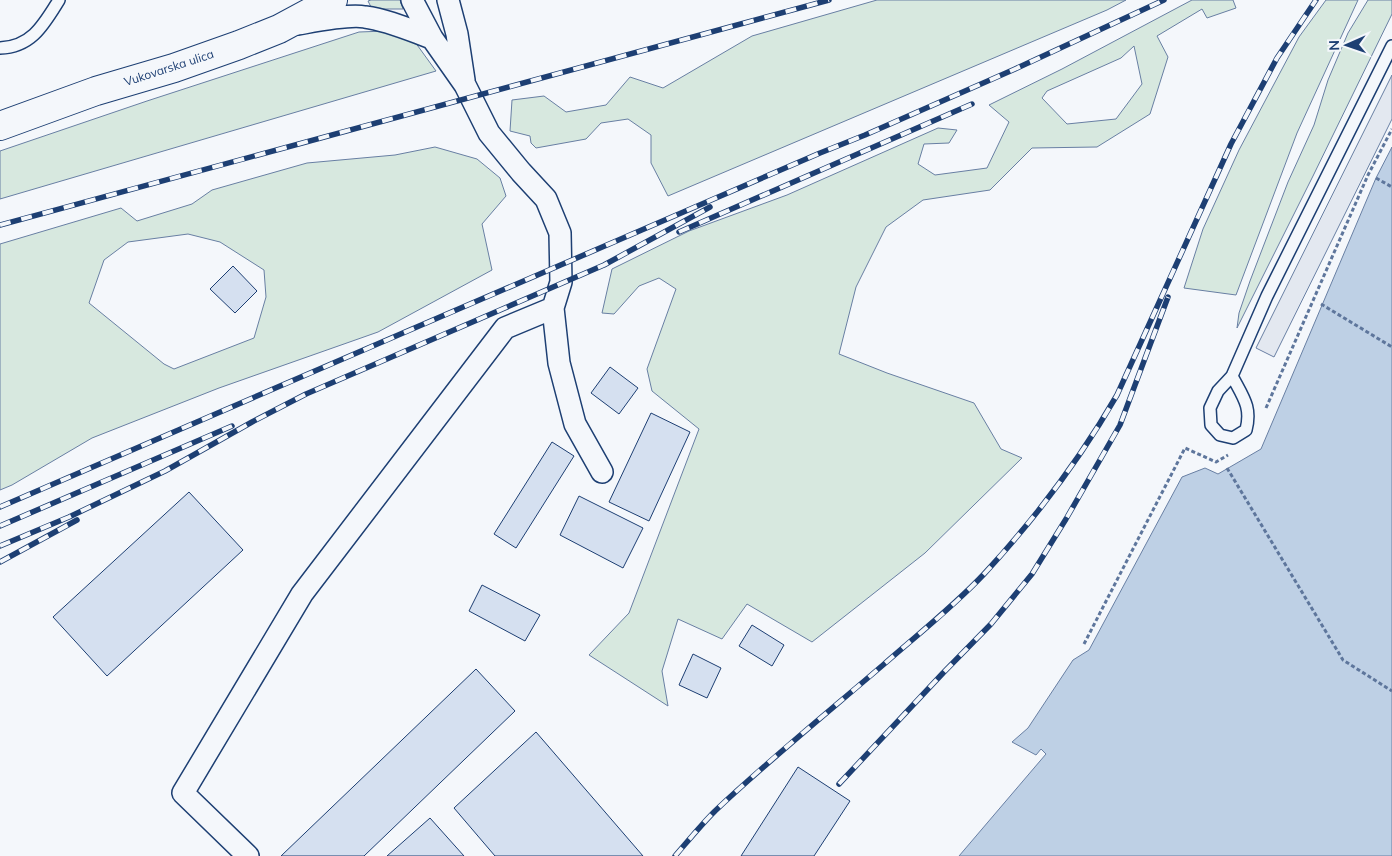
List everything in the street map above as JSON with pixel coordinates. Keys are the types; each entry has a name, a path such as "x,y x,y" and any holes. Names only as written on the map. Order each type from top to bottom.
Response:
{"main road":[{"name":"Vukovarska ulica","path":"0,126 96,91 174,68 279,29 333,0"}],"street":[{"path":"412,0 432,38 465,86 489,133 546,199 560,233 561,282 553,308 559,363 575,424 602,472"},
{"path":"448,0 457,34 465,86"},
{"path":"279,29 315,20 363,16 390,22 432,38"},
{"path":"248,856 183,793 302,594 505,328 553,308"}],"lane":[{"path":"0,48 11,48 31,39 59,0"},
{"path":"1232,376 1245,400 1249,417 1246,430 1233,438 1220,435 1211,425 1210,408 1218,391 1232,376 1268,296 1392,46"}],"path":[{"path":"1376,178 1392,187"},
{"path":"1321,304 1392,347"},
{"path":"1227,468 1343,660 1392,691"}],"shaded area":[{"path":"400,0 403,9 372,9 368,1"},
{"path":"877,0 1126,0 1107,10 668,196 651,163 651,135 628,119 601,123 586,139 536,148 531,143 530,136 510,131 512,100 544,96 566,112 606,105 630,77 663,88 752,36"},
{"path":"1192,0 1233,0 1236,8 1207,18 1202,9 1157,36 1168,57 1150,114 1097,147 1032,148 990,190 923,200 886,227 856,287 839,354 974,403 1001,449 1022,458 925,553 812,642 747,604 722,639 678,619 662,671 668,706 589,655 629,613 699,429 652,391 647,369 676,289 659,278 639,286 614,314 602,313 612,269 689,231 787,195 938,128 957,130 949,143 924,144 918,164 935,175 987,168 1009,122 989,105 1062,69","holes":["1134,46 1142,84 1116,119 1067,124 1042,98 1047,91 1121,58"]},
{"path":"1326,0 1358,0 1297,133 1236,295 1184,288 1203,229 1239,150 1299,37"},
{"path":"1368,0 1392,0 1392,14 1237,328 1239,313 1250,281 1288,182 1314,125 1328,80 1348,33"},
{"path":"386,31 415,42 436,71 0,199 0,151 359,32"},
{"path":"1392,75 1392,119 1274,357 1256,348"},
{"path":"435,147 477,159 500,178 506,196 482,224 492,270 378,332 219,388 92,438 12,485 0,490 0,244 121,208 137,221 192,204 212,190 307,163 395,155","holes":["188,234 220,242 264,270 266,297 254,338 174,369 164,364 89,303 104,260 128,242"]}],"water":[{"path":"1392,147 1392,856 959,856 1046,754 1041,749 1036,755 1012,742 1028,728 1073,660 1089,650 1182,477 1205,468 1218,474 1261,449 1376,178"}],"building":[{"path":"233,266 257,291 235,313 210,289"},
{"path":"610,367 638,388 619,414 591,393"},
{"path":"651,413 690,432 649,521 609,502"},
{"path":"552,442 574,456 516,548 494,534"},
{"path":"189,492 243,550 107,676 53,617"},
{"path":"579,496 643,528 623,568 560,535"},
{"path":"482,585 540,615 525,641 469,611"},
{"path":"752,625 784,645 772,666 739,646"},
{"path":"693,654 721,668 707,698 679,685"},
{"path":"476,669 515,711 364,856 281,856"},
{"path":"536,732 643,856 495,856 454,808"},
{"path":"798,767 850,801 814,856 741,856"},
{"path":"430,818 464,856 387,856"}],"railway":[{"path":"0,225 829,0"},
{"path":"0,507 865,135 1015,69 1164,0"},
{"path":"675,856 710,816 735,792 960,598 1021,532 1072,466 1117,395 1231,144 1277,58 1316,0"},
{"path":"679,232 972,104"},
{"path":"0,546 69,517 165,471 306,394 604,265 710,207"},
{"path":"839,784 991,624 1032,574 1120,425 1168,297"},
{"path":"0,526 232,426"},
{"path":"0,562 77,520"}]}
